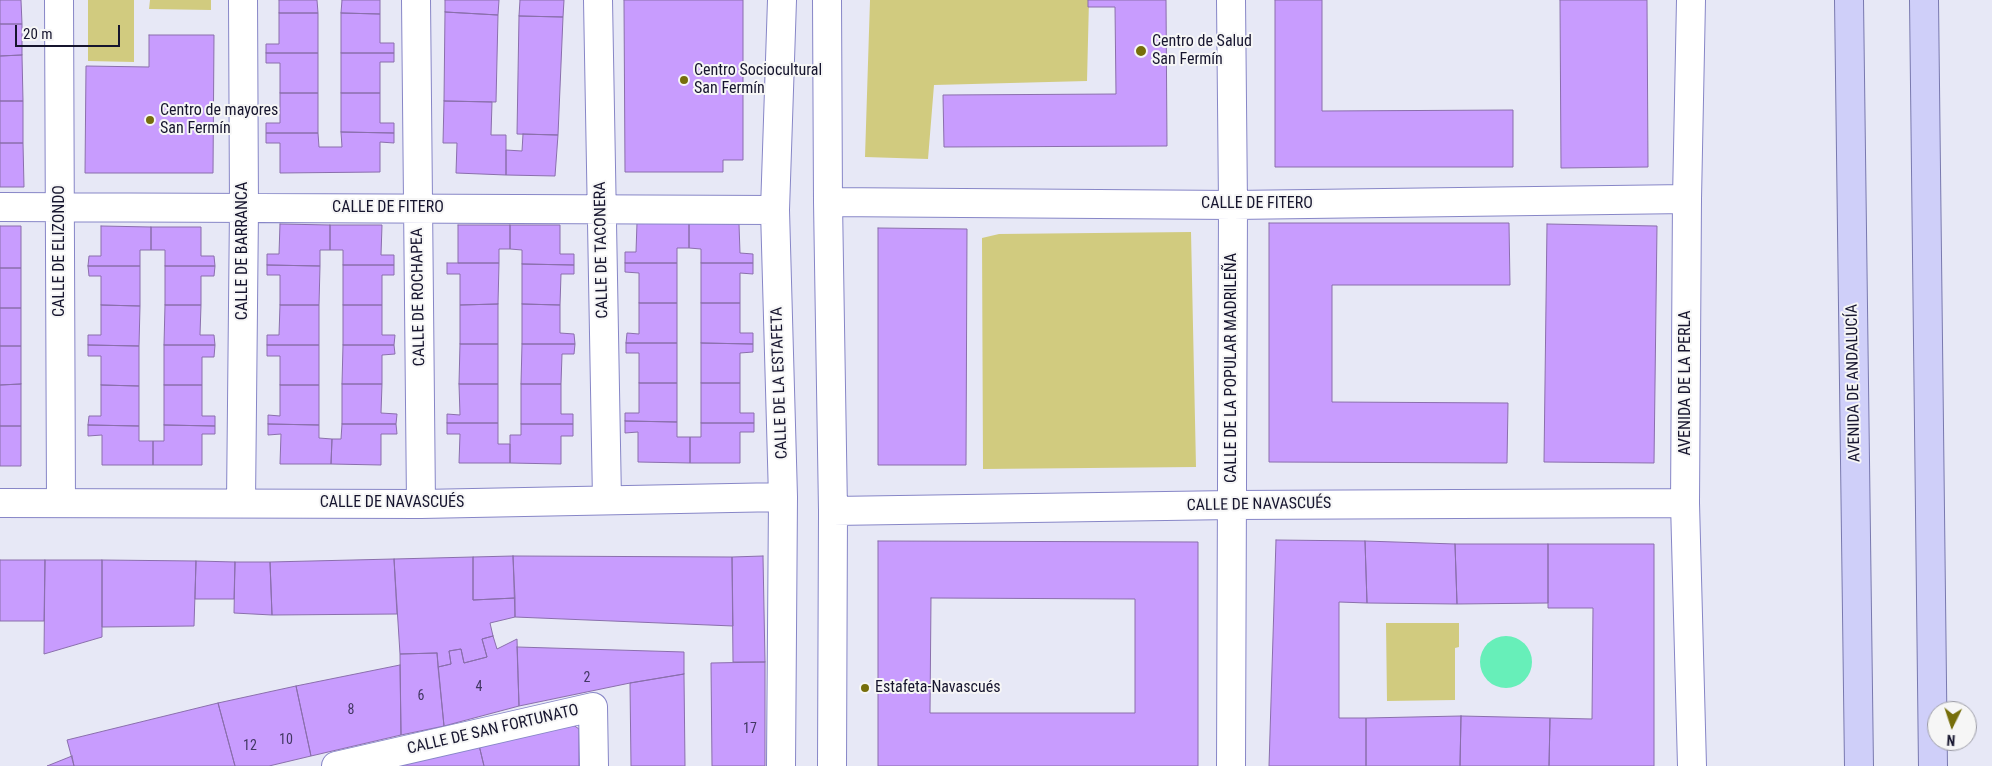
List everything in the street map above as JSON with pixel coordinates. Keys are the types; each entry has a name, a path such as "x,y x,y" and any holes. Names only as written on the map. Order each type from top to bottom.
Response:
{"main road":[{"name":"AVENIDA DE ANDALUCÍA","path":"1849,0 1860,766"},
{"path":"1924,0 1934,766"}],"street":[{"name":"CALLE DE ELIZONDO","path":"59,0 61,502"},
{"name":"CALLE DE BARRANCA","path":"241,502 244,208 243,0"},
{"name":"CALLE DE ROCHAPEA","path":"416,0 420,504"},
{"name":"CALLE DE TACONERA","path":"598,0 607,500"},
{"name":"CALLE DE LA ESTAFETA","path":"781,766 783,497 776,210 782,0"},
{"path":"828,0 828,202 833,511 832,766"},
{"name":"CALLE DE LA POPULAR MADRILEÑA","path":"1231,0 1233,205 1231,766"},
{"name":"AVENIDA DE LA PERLA","path":"1691,0 1687,199 1685,503 1692,766"},
{"name":"CALLE DE FITERO","path":"828,202 1233,205 1687,199"},
{"name":"CALLE DE FITERO","path":"0,207 776,210"},
{"name":"CALLE DE NAVASCUÉS","path":"0,503 241,502 420,504 783,497"},
{"name":"CALLE DE NAVASCUÉS","path":"833,511 1232,505 1685,503"},
{"name":"CALLE DE SAN FORTUNATO","path":"336,766 593,707 594,766"}],"shaded area":[{"path":"88,0 134,0 134,62 88,61"},
{"path":"150,0 211,0 211,10 149,9"},
{"path":"870,0 1089,0 1087,81 934,85 928,159 865,157"},
{"path":"1191,232 1196,467 983,469 982,238 999,234"},
{"path":"1386,623 1459,623 1459,647 1455,648 1455,700 1387,701"},
{"path":"1501,636 1511,636 1525,643 1532,657 1532,667 1525,681 1511,688 1501,688 1491,684 1484,677 1480,667 1480,657 1484,647 1491,640"}],"building":[{"path":"0,0 21,0 22,24 0,24"},
{"path":"279,0 317,0 318,13 279,13"},
{"path":"342,0 380,0 380,14 341,13"},
{"path":"445,0 499,0 498,15 445,12"},
{"path":"520,0 564,0 563,17 519,16"},
{"name":"Centro Sociocultural San Fermín","path":"624,0 743,0 743,160 723,160 723,172 625,172"},
{"name":"Centro de Salud San Fermín","path":"1088,0 1166,0 1167,146 944,147 943,95 1116,94 1115,7 1088,7"},
{"path":"1275,0 1322,0 1322,111 1513,110 1513,167 1275,167"},
{"path":"1560,0 1647,0 1648,167 1561,168"},
{"path":"445,12 498,15 496,102 444,101"},
{"path":"279,13 318,13 318,53 266,53 266,44 279,44"},
{"path":"341,13 380,14 380,43 394,43 394,53 341,53"},
{"path":"519,16 563,17 558,135 517,134"},
{"path":"0,24 22,24 22,55 0,56"},
{"name":"Centro de mayores San Fermín","path":"149,35 214,35 213,173 85,173 86,66 149,67"},
{"path":"266,53 318,53 318,93 280,93 280,63 266,63"},
{"path":"341,53 394,53 394,62 380,62 380,93 341,93"},
{"path":"22,55 23,101 0,101 0,56"},
{"path":"280,93 318,93 318,133 266,133 266,123 280,123"},
{"path":"341,93 380,93 380,123 394,123 394,133 341,132"},
{"path":"0,101 23,101 23,143 0,143"},
{"path":"444,101 492,102 491,135 506,135 506,175 456,173 457,143 443,143"},
{"path":"341,132 394,133 394,143 380,142 380,172 280,173 280,143 266,143 266,133 318,133 319,147 342,147"},
{"path":"523,134 558,135 555,176 506,175 506,150 522,151"},
{"path":"0,143 23,143 24,187 0,187"},
{"path":"637,223 689,223 689,248 677,248 677,263 625,263 625,252 636,252"},
{"path":"689,223 739,224 740,253 753,254 753,263 701,263 701,249 689,248"},
{"path":"1269,223 1509,223 1510,285 1332,285 1332,402 1508,403 1507,463 1269,462"},
{"path":"280,224 330,225 330,250 320,250 320,266 267,265 267,254 279,254"},
{"path":"1547,224 1657,226 1654,463 1544,462"},
{"path":"330,225 382,225 381,255 394,255 394,265 343,265 343,250 330,250"},
{"path":"458,225 510,225 510,249 499,249 499,263 458,263"},
{"path":"510,225 560,225 560,254 574,254 574,265 522,264 522,250 510,249"},
{"path":"0,226 21,226 21,268 0,268"},
{"path":"101,226 151,227 151,250 140,250 140,266 88,266 89,256 101,256"},
{"path":"151,227 201,227 201,256 214,256 215,266 165,266 165,250 151,250"},
{"path":"878,228 967,229 966,465 878,465"},
{"path":"447,263 499,263 498,304 460,305 460,274 447,274"},
{"path":"625,263 677,263 677,303 639,303 639,273 625,272"},
{"path":"701,263 753,263 753,274 740,273 740,303 701,303"},
{"path":"522,264 574,265 574,274 561,274 560,305 522,304"},
{"path":"267,265 320,266 319,305 280,305 280,275 267,275"},
{"path":"343,265 394,265 394,275 382,275 382,305 343,305"},
{"path":"88,266 140,266 140,306 101,305 101,276 89,276"},
{"path":"165,266 215,266 214,276 201,276 201,305 165,305"},
{"path":"0,268 21,268 21,308 0,308"},
{"path":"639,303 677,303 677,343 626,343 627,333 639,334"},
{"path":"701,303 740,303 740,333 753,333 753,344 701,343"},
{"path":"498,304 498,344 460,344 460,305"},
{"path":"522,304 560,305 560,333 574,334 575,344 522,344"},
{"path":"101,305 140,306 139,346 88,345 88,335 101,335"},
{"path":"165,305 201,305 200,335 214,335 215,345 164,345"},
{"path":"280,305 319,305 319,345 267,345 267,335 279,335"},
{"path":"343,305 382,305 382,335 395,335 394,345 343,345"},
{"path":"0,308 21,308 21,346 0,346"},
{"path":"626,343 677,343 677,383 639,383 639,353 626,353"},
{"path":"701,343 753,344 753,352 740,353 740,383 701,383"},
{"path":"460,344 498,344 498,384 459,384"},
{"path":"522,344 575,344 574,354 562,354 561,384 521,384"},
{"path":"88,345 139,346 139,386 101,385 101,356 88,356"},
{"path":"164,345 215,345 214,357 202,357 202,385 164,385"},
{"path":"267,345 319,345 319,385 280,385 280,356 267,356"},
{"path":"343,345 394,345 395,354 382,355 382,384 342,384"},
{"path":"0,346 21,346 21,384 0,385"},
{"path":"639,383 677,383 677,422 625,421 625,413 639,413"},
{"path":"701,383 740,383 740,413 754,413 754,423 701,423"},
{"path":"21,384 21,426 0,426 0,385"},
{"path":"342,384 382,384 381,413 397,414 396,424 342,424"},
{"path":"459,384 498,384 498,423 447,423 447,414 460,415"},
{"path":"521,384 561,384 561,414 573,414 573,424 521,424"},
{"path":"101,385 139,386 139,426 88,425 89,416 101,416"},
{"path":"164,385 202,385 202,416 215,416 215,426 164,425"},
{"path":"280,385 319,385 319,425 268,424 268,415 280,416"},
{"path":"625,421 677,422 677,437 690,437 690,463 638,462 638,432 625,433"},
{"path":"447,423 498,423 498,444 510,444 510,463 459,463 460,434 447,434"},
{"path":"701,423 754,423 754,432 740,432 740,463 690,463 690,437 701,437"},
{"path":"268,424 319,425 319,438 332,439 331,464 280,464 281,434 268,435"},
{"path":"342,424 396,424 397,434 381,434 381,465 331,464 332,439 341,439"},
{"path":"521,424 573,424 573,436 561,436 561,464 510,463 510,435 521,435"},
{"path":"88,425 139,426 139,441 153,441 153,465 102,465 102,435 88,436"},
{"path":"164,425 215,426 215,434 202,434 202,465 153,465 153,441 164,441"},
{"path":"0,426 21,426 21,466 0,466"},
{"path":"1276,540 1365,541 1367,603 1339,602 1339,718 1366,718 1366,766 1269,766"},
{"path":"878,541 1198,542 1198,766 878,766","holes":["931,598 1135,599 1135,713 930,713"]},
{"path":"1365,541 1455,544 1457,604 1367,603"},
{"path":"1455,544 1548,544 1548,603 1457,604"},
{"path":"1548,544 1654,544 1654,766 1549,766 1550,718 1592,719 1593,608 1548,608"},
{"path":"513,556 732,557 733,626 515,617"},
{"path":"513,556 515,598 473,600 473,557"},
{"path":"763,556 765,662 733,662 732,557"},
{"path":"473,557 473,600 515,598 515,617 490,623 493,636 482,639 487,657 464,663 461,649 449,651 451,664 438,667 437,653 400,654 394,559"},
{"path":"394,559 397,614 272,615 270,562"},
{"path":"0,560 45,560 44,621 0,621"},
{"path":"45,560 102,560 102,637 44,654"},
{"path":"102,560 196,561 194,626 102,627"},
{"path":"196,561 235,562 234,599 195,599"},
{"path":"235,562 270,562 272,615 234,613"},
{"path":"493,636 497,649 517,639 519,706 444,726 438,667 451,664 449,651 461,649 464,663 487,657 482,639"},
{"path":"517,647 684,652 684,674 519,706"},
{"path":"437,653 444,726 401,735 400,654"},
{"path":"765,662 765,766 712,766 711,663"},
{"path":"400,665 401,735 311,756 296,686"},
{"path":"684,674 685,766 631,766 630,683"},
{"path":"296,686 311,756 269,766 235,766 218,703"},
{"path":"218,703 235,766 74,766 67,740"},
{"path":"1461,716 1550,718 1549,766 1460,766"},
{"path":"1461,716 1460,766 1366,766 1366,718"},
{"path":"566,720 579,729 579,766 484,766 478,741"},
{"path":"478,741 484,766 365,766"},
{"path":"72,756 74,766 47,766"}],"place":[{"name":"Centro de Salud San Fermín","path":"1141,51"},
{"name":"Centro Sociocultural San Fermín","path":"684,80"},
{"name":"Centro de mayores San Fermín","path":"150,120"},
{"name":"Estafeta-Navascués","path":"865,688"}]}
